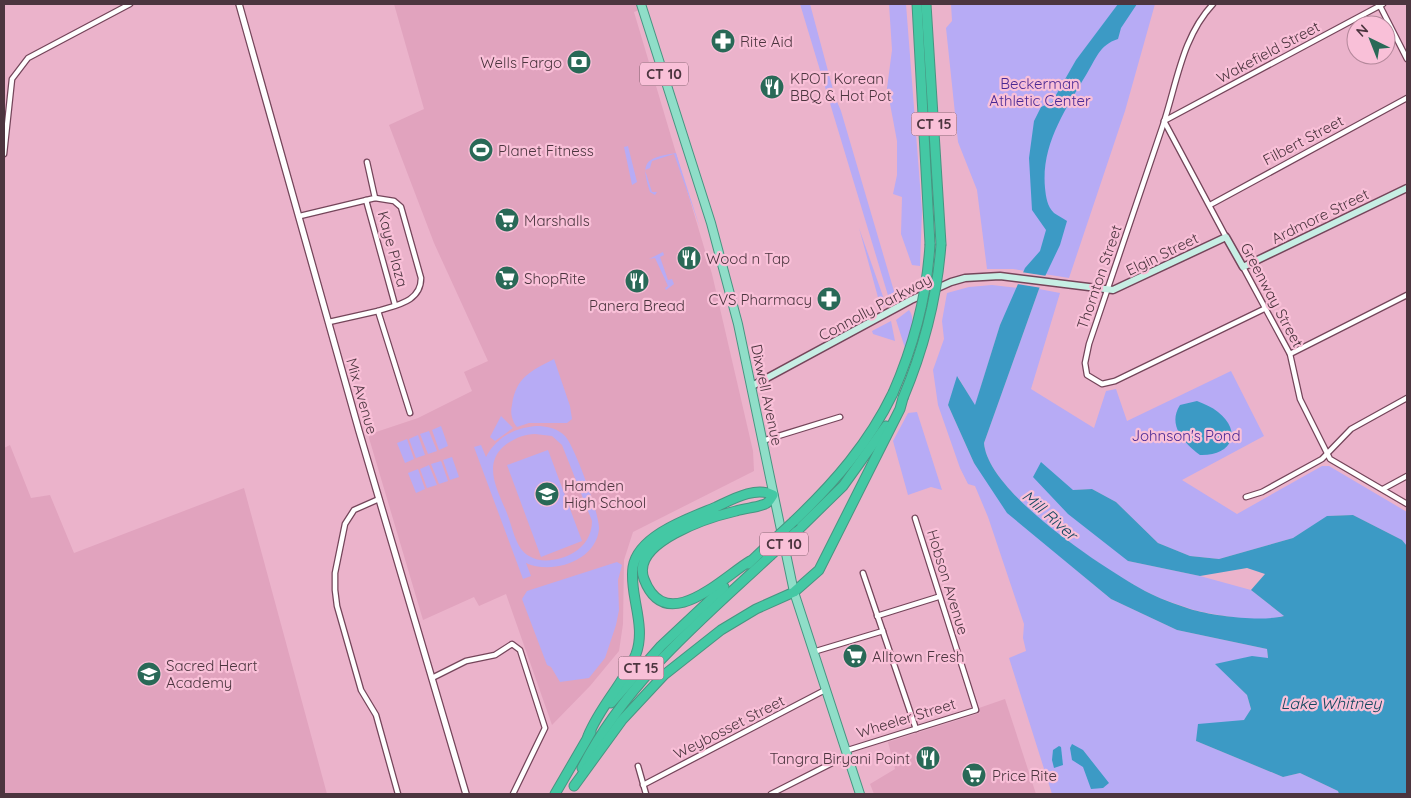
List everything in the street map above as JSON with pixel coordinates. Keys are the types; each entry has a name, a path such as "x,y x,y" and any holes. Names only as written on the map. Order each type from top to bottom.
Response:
{"highway":[{"name":"CT 15","path":"555,794 588,736 630,680 661,646 794,521 848,466 884,413 893,394 919,324 928,278 930,244 917,4"},
{"name":"CT 15","path":"572,790 596,742 635,688 690,630 843,486 864,460 903,398 917,364 929,326 936,296 941,244 926,4"},
{"path":"572,790 622,720 664,675 721,630 756,609 794,592 819,570 826,560 900,409 903,398"},
{"path":"588,736 594,720 630,667 637,652 640,625 632,581 633,566 638,552 648,542 663,532 722,504 760,491 773,495 764,505 711,518 663,540 650,551 643,563 643,577 649,591 661,601 675,604 692,601 708,592 738,568 750,562"}],"main road":[{"name":"Dixwell Avenue","path":"641,4 711,223 752,386 794,592 845,753 860,794"},
{"name":"Ardmore Street","path":"1243,267 1407,188"},
{"name":"Elgin Street","path":"1107,290 1122,288 1226,237"},
{"name":"Greenway Street","path":"1226,237 1243,267"},
{"name":"Connolly Parkway","path":"752,386 941,286 965,278 992,276 1017,278 1107,290"}],"street":[{"path":"4,154 12,79 28,58 130,4"},
{"name":"Mix Avenue","path":"239,4 379,499 466,794"},
{"name":"Thornton Street","path":"1213,4 1194,30 1186,48 1164,121 1107,290 1085,363 1087,375 1102,384 1115,381 1266,308"},
{"path":"1380,4 1407,59"},
{"name":"Wakefield Street","path":"1164,121 1380,4"},
{"name":"Filbert Street","path":"1210,205 1407,98"},
{"name":"Greenway Street","path":"1164,121 1226,237"},
{"path":"300,216 375,198 367,162"},
{"name":"Kaye Plaza","path":"329,322 378,311 395,305 415,296 421,286 421,278 401,207 394,201 375,198"},
{"name":"Kaye Plaza","path":"366,200 395,305"},
{"name":"Greenway Street","path":"1243,267 1290,354 1300,399 1330,459 1407,504"},
{"path":"1290,354 1407,295"},
{"path":"378,311 410,413"},
{"path":"1246,496 1262,492 1322,459 1350,429 1407,398"},
{"path":"762,441 840,418"},
{"path":"1383,489 1407,476"},
{"path":"379,499 354,510 345,524 335,573 335,590 337,606 361,690 376,715 398,794"},
{"name":"Hobson Avenue","path":"915,518 938,597 976,710"},
{"path":"863,573 916,728"},
{"path":"877,616 938,597"},
{"path":"813,652 883,631"},
{"path":"432,678 456,665 495,655 512,644 520,650 545,728 514,792"},
{"name":"Weybosset Street","path":"643,785 826,690"},
{"name":"Wheeler Street","path":"771,794 845,753 916,728 976,710"},
{"path":"638,766 646,794"}],"shaded area":[{"path":"394,4 640,4 642,9 634,12 712,274 753,451 754,471 633,532 624,560 623,624 619,651 590,686 552,725 506,594 479,606 474,597 423,620 369,438 370,434 418,418 472,391 464,372 488,361 434,243 389,125 424,109"},
{"name":"Sacred Heart Academy","path":"10,445 31,498 50,495 74,553 244,488 327,794 4,794 4,448"},
{"path":"1005,699 1036,794 874,794 870,784 895,769 888,742 980,713 979,708"}],"green space":[{"path":"800,4 810,4 835,97 841,111 896,298 890,302"},
{"path":"889,4 906,4 922,211 920,266 912,265 901,234 902,197 893,194 897,175 897,141 887,88 892,50"},
{"name":"Beckerman Athletic Center","path":"951,4 1155,4 1125,111 1069,278 1013,269 987,269 977,190 958,142 946,28 952,21"},
{"path":"628,146 637,182 632,185 624,147"},
{"path":"676,153 700,228 674,154 652,161 650,168 646,170 647,164 651,160"},
{"path":"646,172 652,192 657,192 655,195 650,192"},
{"path":"859,228 886,305 880,308 878,307 879,301"},
{"path":"663,252 664,255 660,257 668,280 672,279 674,284 666,290 665,288 668,286 655,258 649,259"},
{"path":"992,285 1018,288 1000,325 975,406 958,377 948,405 974,463 1062,558 1111,599 1177,630 1267,649 1268,659 1216,664 1247,695 1251,709 1245,720 1230,723 1196,741 1283,777 1300,773 1338,791 1339,794 1052,794 1009,658 1026,651 1023,638 1024,624 988,517 975,486 968,484 960,468 938,405 933,370 944,339 942,321 947,293 969,287"},
{"path":"1039,289 1060,293 1031,389 1094,428 1106,391 1116,389 1127,421 1231,371 1264,436 1182,480 1237,514 1322,466 1329,466 1407,512 1407,546 1402,540 1353,515 1328,516 1293,538 1219,559 1190,556 1158,543 1116,502 1092,489 1074,490 1128,561 1200,576 1251,590 1284,616 1267,620 1206,613 1161,598 1126,580 1076,547 1025,506 1005,484 990,463 984,443"},
{"path":"909,310 912,324 905,348 896,320"},
{"path":"891,321 895,341 873,334 872,331"},
{"path":"554,359 570,406 572,419 567,423 529,423 517,427 511,411 517,388 521,381 532,371"},
{"path":"917,412 942,490 931,487 908,495 893,441 908,413"},
{"path":"501,416 513,428 495,441 490,437"},
{"path":"441,426 448,446 439,450 432,430"},
{"path":"532,426 554,429 565,436 569,442 591,496 599,529 596,540 590,550 581,557 571,563 560,566 536,566 526,563 531,576 523,579 474,447 481,445 486,457 502,438 516,430","holes":["531,434 552,436 562,445 592,521 592,526 587,540 573,553 563,558 540,560 529,556 518,544 497,489 493,471 497,454 511,441"]},
{"path":"429,431 437,451 428,454 420,434"},
{"path":"418,435 425,455 416,458 409,439"},
{"path":"407,439 414,459 405,463 397,443"},
{"path":"548,450 582,541 541,557 507,465"},
{"path":"452,457 459,477 450,480 443,460"},
{"path":"441,461 448,481 439,484 431,464"},
{"path":"429,465 437,485 427,488 420,469"},
{"path":"418,469 425,489 416,493 408,473"},
{"path":"617,562 622,565 618,580 619,610 605,658 589,678 560,682 551,667 547,665 522,599 527,591"}],"water":[{"name":"Lake Whitney","path":"1118,4 1137,4 1121,28 1118,39 1106,45 1096,58 1056,128 1047,157 1045,172 1046,198 1054,213 1067,221 1060,245 1039,289 984,443 990,463 1005,484 1025,505 1050,527 1102,565 1155,596 1190,609 1211,614 1250,618 1284,616 1251,590 1265,574 1247,568 1200,576 1128,561 1068,514 1033,477 1041,462 1073,490 1092,489 1116,502 1158,543 1190,556 1219,559 1293,538 1327,516 1353,515 1402,540 1407,546 1407,794 1339,794 1338,791 1300,773 1283,777 1196,741 1198,724 1244,720 1251,709 1247,695 1215,664 1252,656 1268,658 1267,649 1177,630 1111,599 1007,513 974,463 948,405 957,376 975,405 1000,325 1025,268 1040,251 1046,230 1032,210 1029,158 1034,121 1041,107 1052,102 1076,60"},
{"name":"Johnson's Pond","path":"1197,401 1218,412 1230,427 1232,435 1230,441 1220,452 1200,455 1188,445 1179,433 1175,420 1176,412 1180,405"},
{"path":"1072,744 1083,750 1109,783 1103,788 1091,789 1083,767 1072,760 1070,748"},
{"path":"1059,746 1061,747 1063,765 1054,768 1052,760 1053,750"}],"pier":[{"path":"1021,272 1047,276 1042,288 1017,284"}],"place":[{"name":"Rite Aid","path":"723,41"},
{"name":"Wells Fargo","path":"579,62"},
{"name":"KPOT Korean BBQ & Hot Pot","path":"772,87"},
{"name":"Planet Fitness","path":"481,150"},
{"name":"Marshalls","path":"507,220"},
{"name":"Wood n Tap","path":"689,258"},
{"name":"ShopRite","path":"507,278"},
{"name":"Panera Bread","path":"637,281"},
{"name":"CVS Pharmacy","path":"829,299"},
{"name":"Hamden High School","path":"547,494"},
{"name":"Alltown Fresh","path":"855,656"},
{"name":"Sacred Heart Academy","path":"149,674"},
{"name":"Tangra Biryani Point","path":"928,758"},
{"name":"Price Rite","path":"974,775"}],"water label":[{"name":"Mill River","path":"1050,515"}]}
